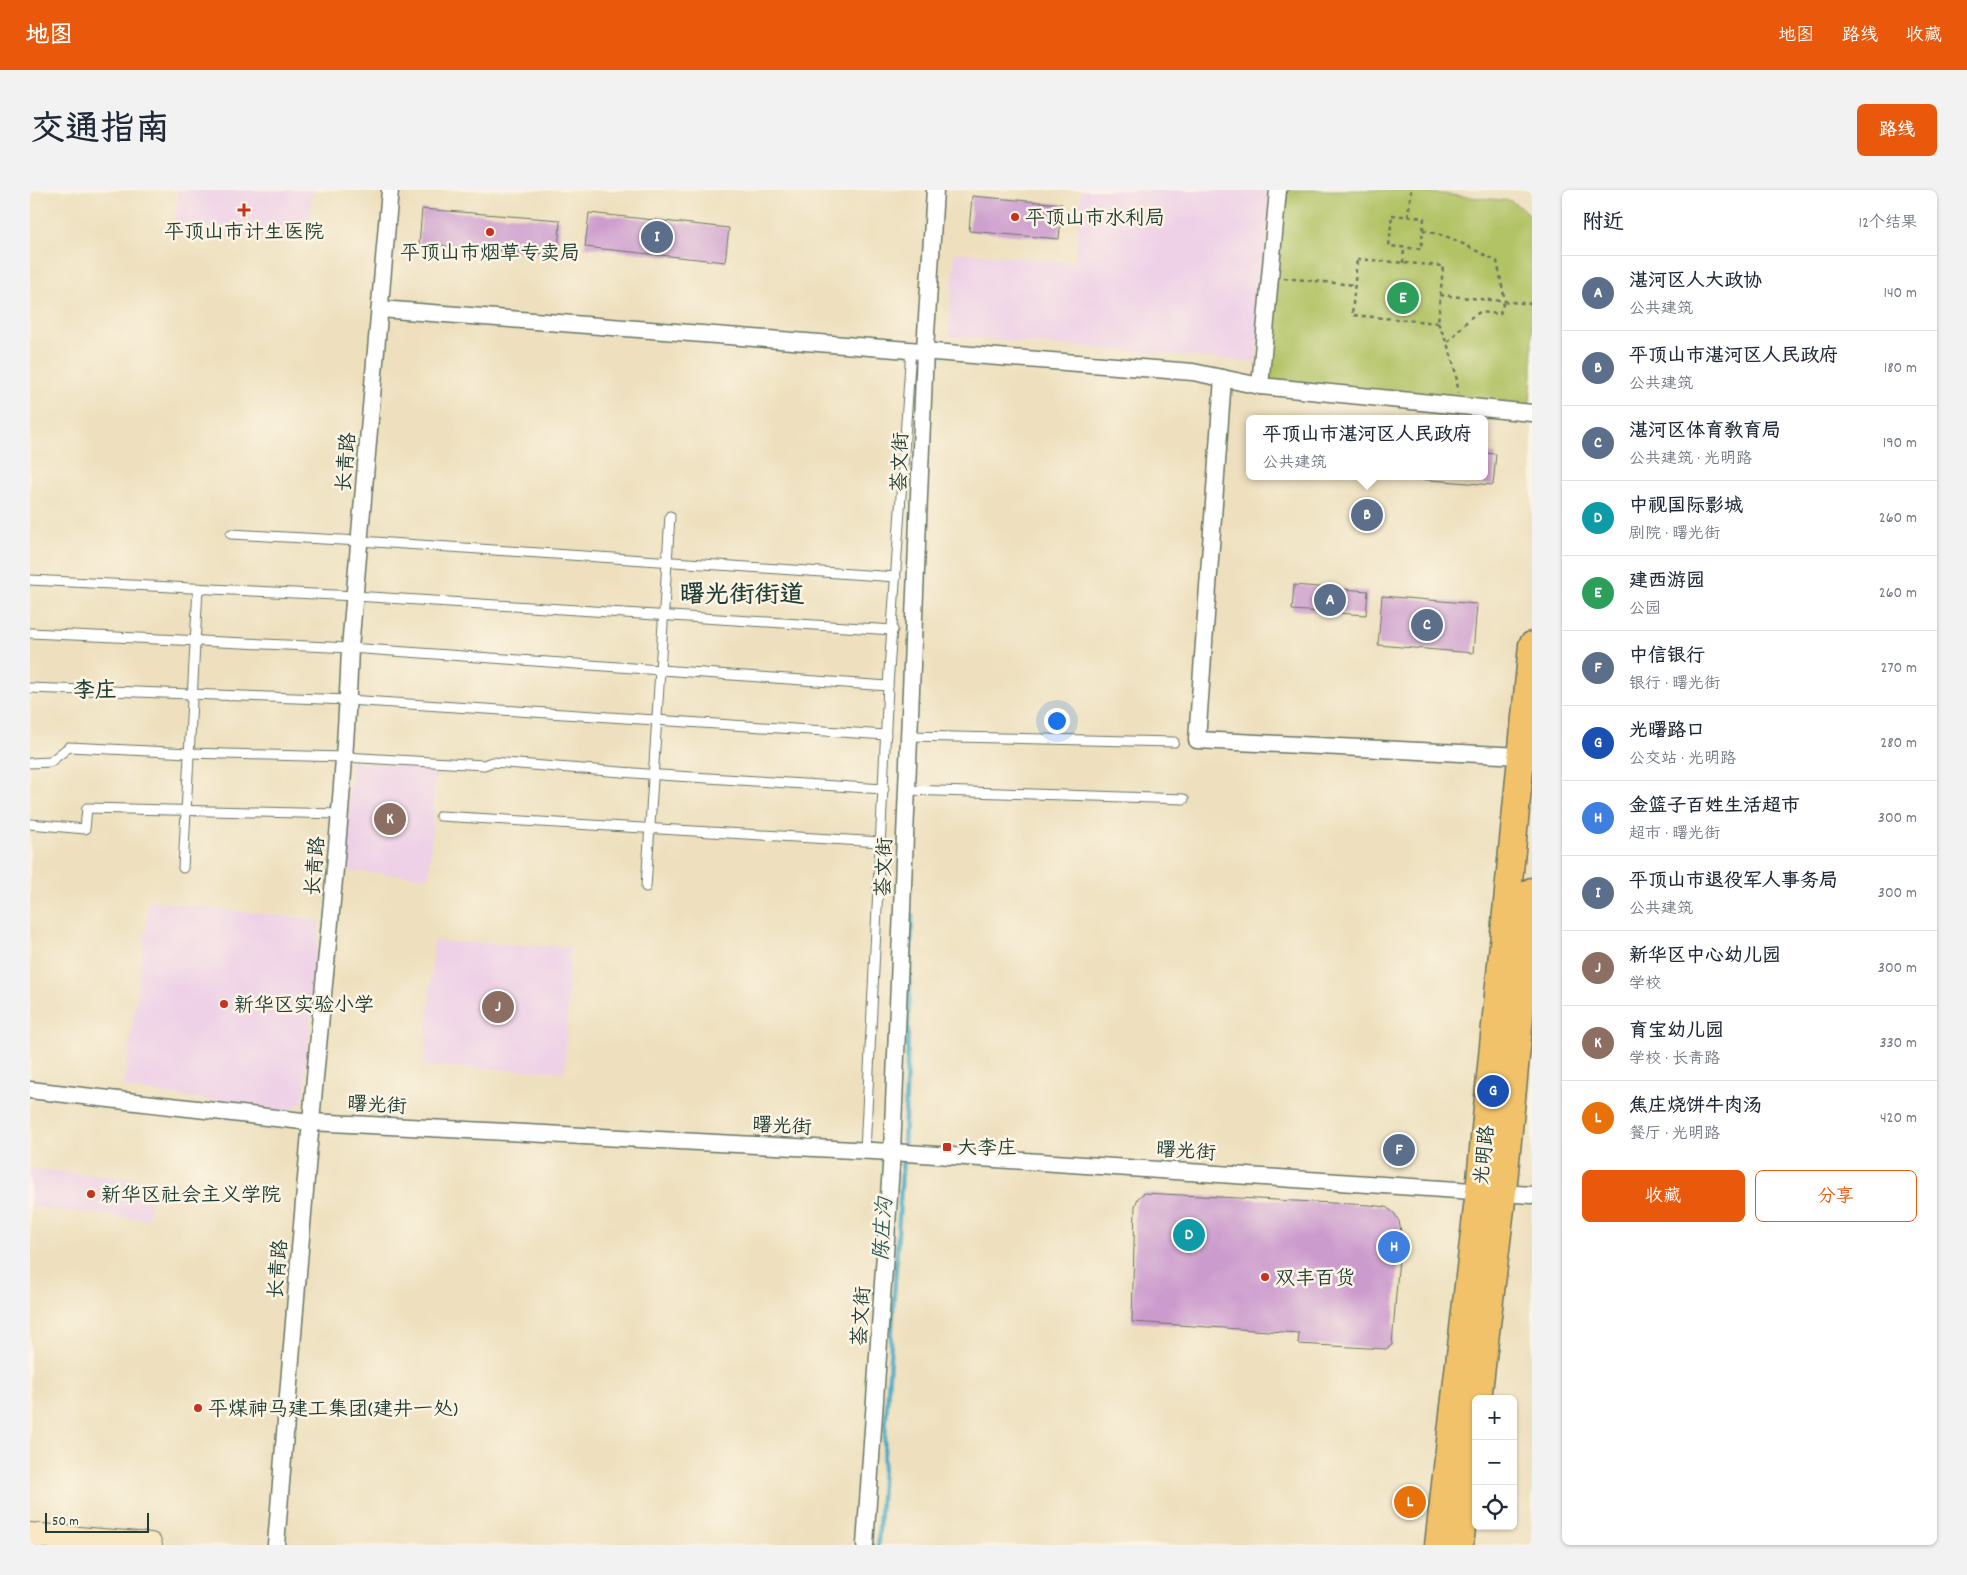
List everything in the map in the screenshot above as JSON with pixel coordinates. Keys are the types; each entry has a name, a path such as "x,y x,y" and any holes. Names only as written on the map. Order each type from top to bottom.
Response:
{"main road":[{"name":"光明路","path":"1478,1395 1521,756 1529,701 1532,645"},
{"name":"光明路","path":"1438,1545 1491,1191 1532,892"},
{"path":"1460,1545 1473,1440"}],"street":[{"name":"长青路","path":"276,1545 311,1122 340,814 350,648 390,190"},
{"name":"荟文街","path":"865,1545 901,1153 907,790 918,350 935,190"},
{"path":"1260,386 1278,190"},
{"path":"380,309 1192,372 1260,386 1532,413"},
{"path":"1223,378 1198,740 1521,756"},
{"name":"曙光街","path":"30,1090 311,1122 901,1153 1532,1195"},
{"path":"30,1535 150,1545"}],"lane":[{"path":"865,1151 888,686 896,578 918,350"},
{"path":"646,886 670,516"},
{"path":"231,534 360,541 896,578"},
{"path":"30,580 355,596 893,630"},
{"path":"183,868 198,588"},
{"path":"30,633 350,648 888,686"},
{"path":"30,688 348,700 886,735"},
{"path":"909,736 1174,742"},
{"path":"30,763 50,762 69,747 189,753 344,757 484,765 492,762 653,775 884,789"},
{"path":"907,790 1184,799"},
{"path":"30,824 85,829 87,808 340,814"},
{"path":"440,816 881,842"}],"path":[{"path":"1408,217 1411,190"},
{"path":"1392,215 1408,217 1424,218 1421,249 1389,246 1392,215"},
{"path":"1423,230 1451,238 1497,261 1504,301 1500,314 1480,312 1470,318 1447,343"},
{"path":"1403,263 1404,248"},
{"path":"1438,323 1352,315 1357,258 1443,266 1438,323 1447,343 1458,382 1459,405"},
{"path":"1270,277 1355,285"},
{"path":"1440,295 1532,304"}],"shaded area":[{"name":"平顶山市计生医院","path":"178,190 313,190 308,242 174,230"},
{"path":"1081,190 1271,190 1256,362 948,336 955,252 1075,262"},
{"path":"351,762 436,767 429,877 344,871"},
{"name":"新华区实验小学","path":"149,901 320,920 304,1095 300,1103 294,1108 287,1111 124,1088"},
{"path":"434,941 570,947 565,1072 424,1066"},
{"name":"新华区社会主义学院","path":"30,1168 152,1181 148,1220 30,1207"}],"green space":[{"path":"1284,190 1400,190 1511,201 1526,211 1532,219 1532,378 1529,408 1265,383"}],"building":[{"name":"平顶山市水利局","path":"972,196 1062,204 1059,239 969,231"},
{"name":"平顶山市烟草专卖局","path":"422,209 560,220 558,255 419,244"},
{"path":"589,213 729,228 725,262 585,247"},
{"path":"1488,453 1496,454 1493,485 1430,480 1488,480"},
{"path":"1294,585 1368,591 1366,615 1292,610"},
{"path":"1382,596 1477,604 1473,653 1378,645"},
{"name":"双丰百货","path":"1144,1193 1386,1207 1394,1213 1399,1221 1401,1232 1392,1345 1386,1349 1298,1344 1299,1333 1132,1322 1135,1206 1138,1198"}],"waterway":[{"name":"陈庄沟","path":"904,1148 912,915"},
{"name":"陈庄沟","path":"878,1545 903,1156"}],"place":[{"name":"平顶山市计生医院","path":"244,210"},
{"name":"平顶山市水利局","path":"1015,217"},
{"name":"平顶山市烟草专卖局","path":"490,232"},
{"name":"平顶山市退役军人事务局","path":"657,237"},
{"name":"建西游园","path":"1403,298"},
{"name":"平顶山市湛河区人民政府","path":"1367,515"},
{"name":"湛河区人大政协","path":"1330,600"},
{"name":"湛河区体育教育局","path":"1427,625"},
{"name":"育宝幼儿园","path":"390,819"},
{"name":"新华区实验小学","path":"224,1004"},
{"name":"新华区中心幼儿园","path":"498,1007"},
{"name":"光曙路口","path":"1493,1091"},
{"name":"大李庄","path":"947,1147"},
{"name":"中信银行","path":"1399,1150"},
{"name":"新华区社会主义学院","path":"91,1194"},
{"name":"中视国际影城","path":"1189,1235"},
{"name":"金篮子百姓生活超市","path":"1394,1247"},
{"name":"双丰百货","path":"1265,1277"},
{"name":"平煤神马建工集团(建井一处)","path":"198,1408"},
{"name":"焦庄烧饼牛肉汤","path":"1410,1502"}],"district":[{"name":"曙光街街道","path":"742,593"},
{"name":"李庄","path":"95,689"}]}
